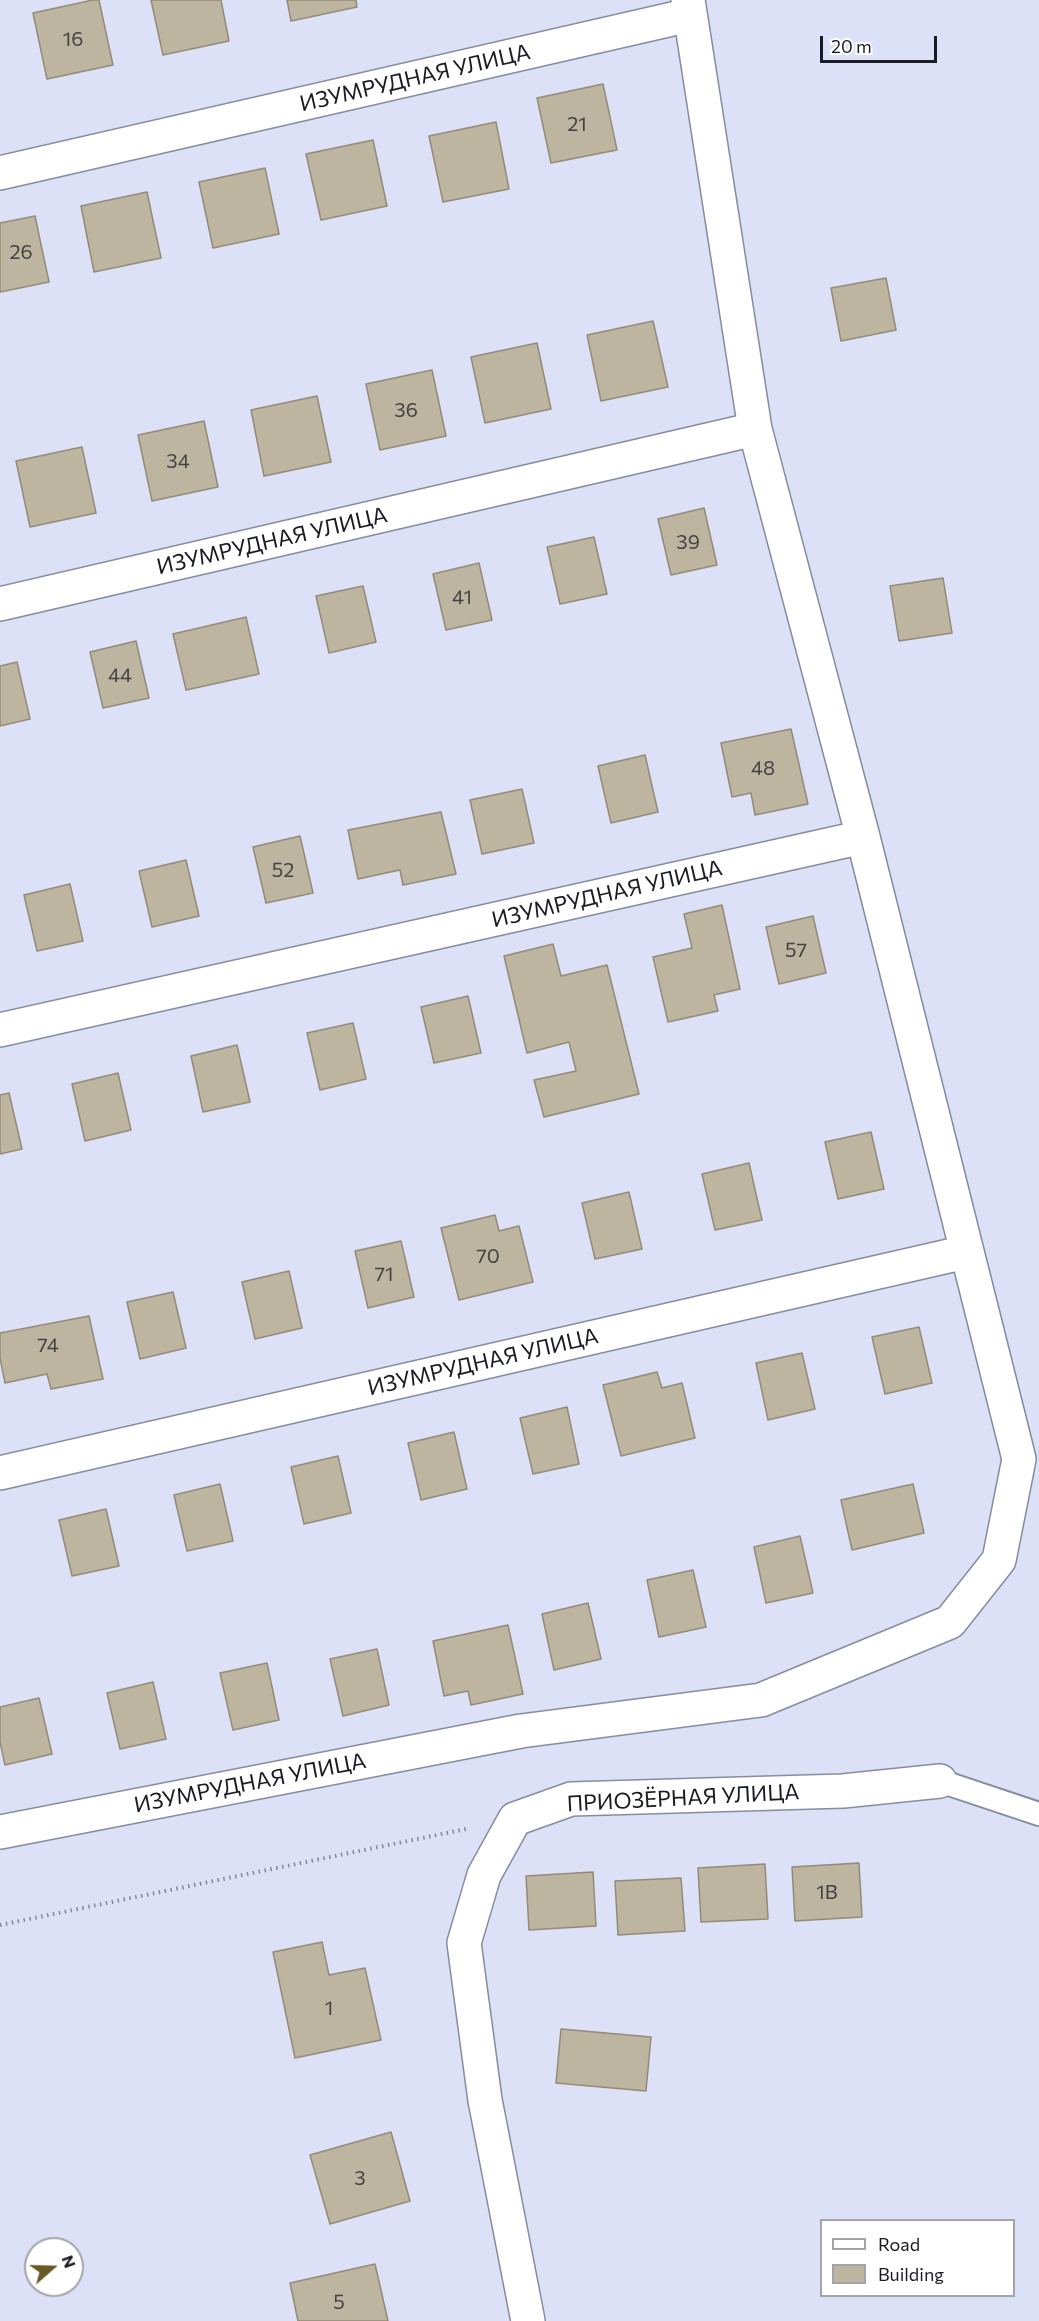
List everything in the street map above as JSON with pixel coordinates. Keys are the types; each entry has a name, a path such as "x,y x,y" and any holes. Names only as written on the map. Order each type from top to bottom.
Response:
{"street":[{"name":"ИЗУМРУДНАЯ УЛИЦА","path":"0,173 689,8"},
{"path":"689,8 754,429 863,837 966,1252"},
{"name":"ИЗУМРУДНАЯ УЛИЦА","path":"0,604 754,429"},
{"name":"ИЗУМРУДНАЯ УЛИЦА","path":"0,1030 863,837"},
{"name":"ИЗУМРУДНАЯ УЛИЦА","path":"0,1473 966,1252 1019,1459 999,1560 950,1622 761,1700 521,1731 0,1832"},
{"name":"ПРИОЗЁРНАЯ УЛИЦА","path":"515,1819 571,1799 843,1791 940,1781"},
{"path":"515,1819 484,1875 464,1943 485,2100 528,2321"}],"lane":[{"path":"940,1781 1039,1814"}],"path":[{"path":"0,1925 515,1819"}],"building":[{"path":"99,0 113,65 47,79 33,13"},
{"path":"151,0 221,0 229,41 163,55"},
{"path":"287,0 356,0 357,7 291,21"},
{"path":"603,84 617,150 551,163 537,98"},
{"path":"496,122 509,189 443,202 429,136"},
{"path":"373,140 387,206 321,220 306,154"},
{"path":"265,168 279,234 213,248 199,182"},
{"path":"147,192 161,258 94,272 81,206"},
{"path":"35,216 49,282 0,292 0,223"},
{"path":"886,278 896,330 841,341 831,288"},
{"path":"653,321 668,387 601,401 587,335"},
{"path":"537,343 551,409 485,423 471,357"},
{"path":"432,370 446,436 380,450 366,384"},
{"path":"317,396 331,462 264,476 251,410"},
{"path":"204,421 218,487 152,501 138,435"},
{"path":"82,447 96,513 30,527 16,461"},
{"path":"704,508 717,565 671,575 658,519"},
{"path":"594,537 607,594 560,604 547,547"},
{"path":"479,563 492,620 446,630 433,574"},
{"path":"943,578 952,633 899,641 890,586"},
{"path":"363,586 376,642 329,653 316,596"},
{"path":"246,617 259,674 186,690 173,634"},
{"path":"136,641 149,698 103,708 90,652"},
{"path":"17,662 30,719 0,726 0,666"},
{"path":"791,729 808,804 755,815 751,793 732,797 721,743"},
{"path":"645,755 658,812 611,823 598,766"},
{"path":"522,789 534,843 482,854 470,800"},
{"path":"441,812 456,874 403,885 400,870 358,879 348,830"},
{"path":"300,836 313,893 266,903 253,847"},
{"path":"186,860 199,916 152,927 139,871"},
{"path":"70,884 83,941 37,951 24,895"},
{"path":"722,905 740,989 714,995 718,1011 668,1022 653,957 692,948 684,914"},
{"path":"813,916 826,973 779,984 766,927"},
{"path":"553,944 561,976 607,965 639,1094 544,1117 534,1080 576,1071 569,1042 527,1053 504,956"},
{"path":"468,996 481,1053 434,1063 421,1007"},
{"path":"353,1023 366,1079 320,1090 307,1033"},
{"path":"237,1045 250,1102 203,1112 191,1056"},
{"path":"118,1073 131,1130 85,1141 72,1084"},
{"path":"9,1093 22,1149 0,1154 0,1095"},
{"path":"871,1132 884,1189 838,1199 825,1142"},
{"path":"749,1163 762,1220 715,1230 702,1174"},
{"path":"629,1192 642,1249 595,1259 582,1203"},
{"path":"495,1215 499,1231 519,1226 533,1282 459,1300 441,1228"},
{"path":"401,1241 414,1297 368,1308 355,1251"},
{"path":"289,1271 302,1328 255,1339 242,1282"},
{"path":"173,1292 186,1348 140,1359 127,1302"},
{"path":"89,1316 103,1379 51,1389 47,1374 5,1383 0,1358 0,1333"},
{"path":"919,1327 932,1383 885,1394 872,1337"},
{"path":"802,1353 815,1409 768,1420 756,1363"},
{"path":"657,1372 662,1388 682,1383 695,1438 621,1456 603,1385"},
{"path":"567,1407 579,1464 533,1474 520,1418"},
{"path":"454,1432 467,1489 421,1500 408,1443"},
{"path":"338,1456 351,1513 304,1524 291,1467"},
{"path":"220,1484 233,1541 187,1551 174,1495"},
{"path":"913,1484 924,1533 852,1550 841,1500"},
{"path":"106,1509 119,1566 72,1576 59,1520"},
{"path":"800,1536 813,1593 766,1603 754,1547"},
{"path":"693,1570 706,1627 659,1637 647,1580"},
{"path":"588,1603 601,1659 554,1670 542,1614"},
{"path":"508,1625 523,1694 471,1705 468,1691 444,1696 433,1641"},
{"path":"377,1649 389,1705 343,1716 330,1659"},
{"path":"267,1663 279,1720 233,1730 220,1673"},
{"path":"153,1682 166,1739 120,1749 107,1693"},
{"path":"39,1698 52,1754 5,1765 0,1742 0,1707"},
{"path":"859,1863 862,1917 795,1921 792,1867"},
{"path":"765,1864 768,1919 701,1922 698,1868"},
{"path":"593,1872 596,1926 529,1930 526,1876"},
{"path":"681,1878 685,1931 618,1935 615,1881"},
{"path":"322,1942 329,1975 365,1968 381,2040 295,2058 273,1952"},
{"path":"561,2029 651,2037 646,2091 556,2083"},
{"path":"391,2132 410,2201 330,2224 310,2155"},
{"path":"375,2264 388,2321 298,2321 290,2283"}]}
